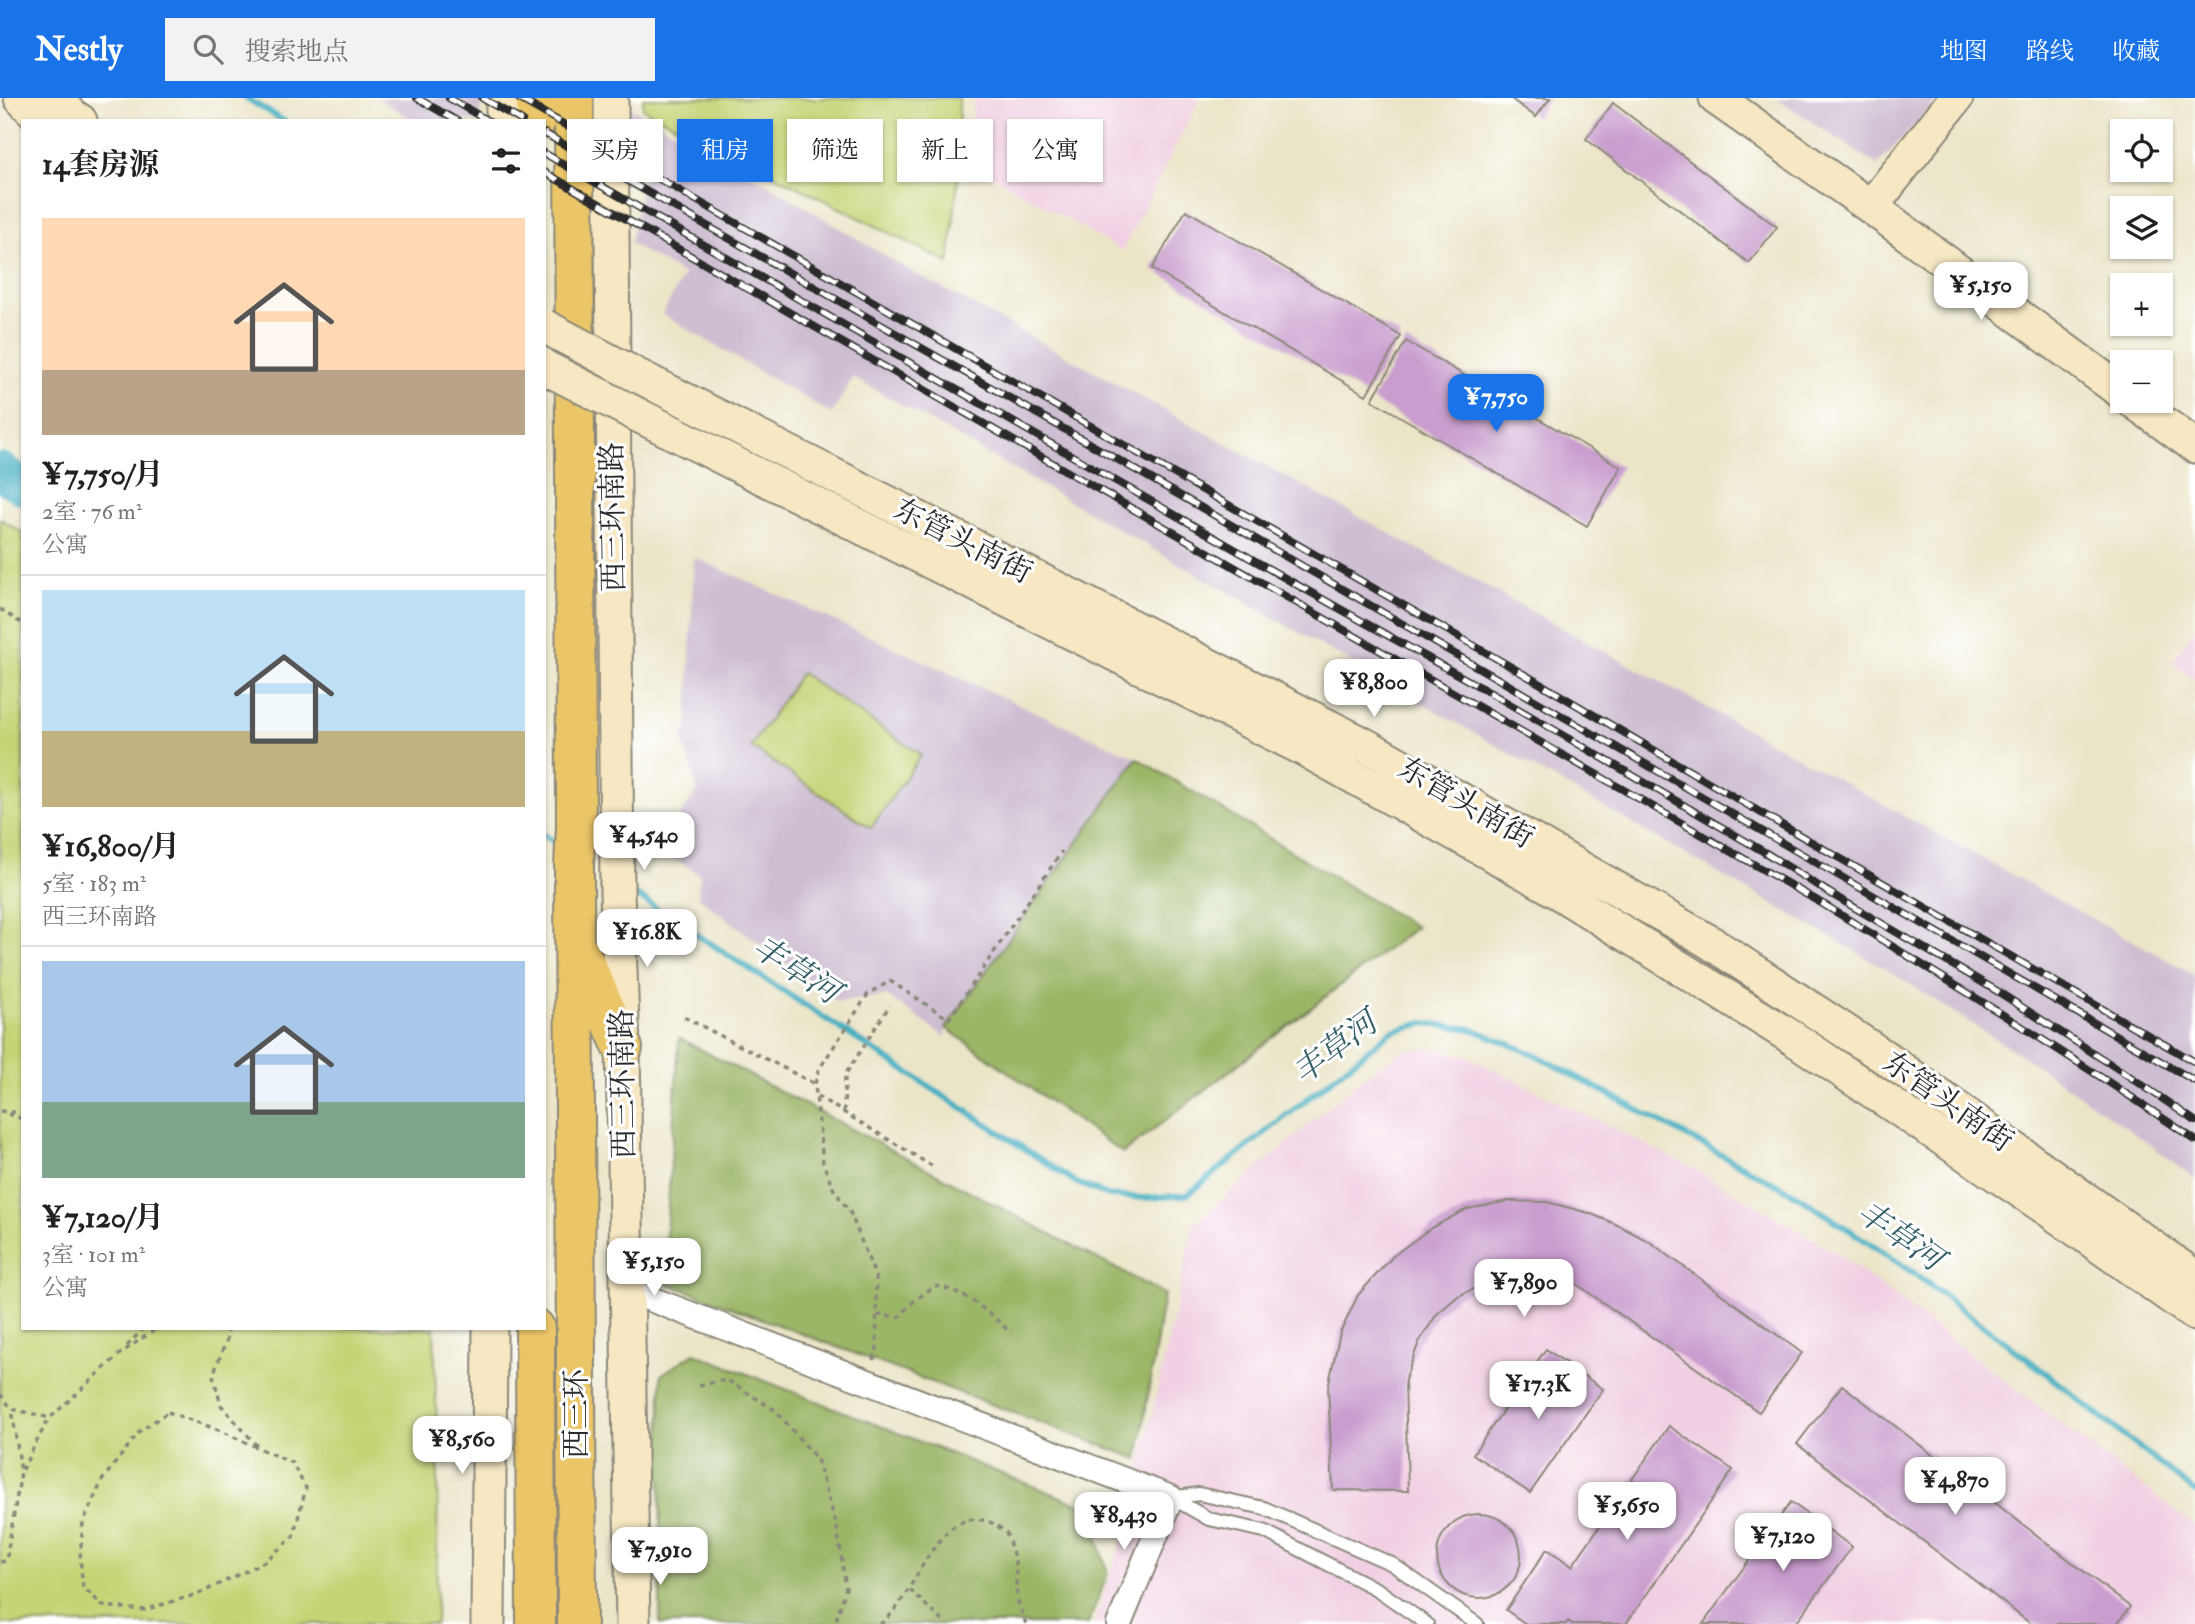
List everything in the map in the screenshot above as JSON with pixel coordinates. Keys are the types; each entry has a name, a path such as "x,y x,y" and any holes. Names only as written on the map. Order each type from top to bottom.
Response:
{"highway":[{"path":"536,98 536,119"},
{"name":"西三环","path":"574,98 577,1624"},
{"path":"575,941 623,1048"},
{"name":"西三环","path":"535,1330 536,1624"}],"main road":[{"path":"21,98 41,119"},
{"path":"55,98 77,119"},
{"path":"503,98 503,119"},
{"name":"西三环南路","path":"611,98 617,892 623,1048 633,1624"},
{"path":"1716,98 1871,207 2110,383"},
{"path":"1871,207 1956,98"},
{"name":"东管头南街","path":"546,327 1365,745 1708,941 1889,1060 2195,1277"},
{"name":"东管头南街","path":"546,368 1306,750 1545,884 1793,1038 2049,1210 2195,1314"},
{"path":"2150,413 2195,446"},
{"path":"488,1624 490,1330"}],"street":[{"path":"627,1290 1171,1498 1119,1624"}],"lane":[{"path":"1171,1498 1199,1494 1264,1508 1391,1564 1476,1624"},
{"path":"1171,1498 1209,1519 1264,1531 1378,1590 1427,1624"}],"path":[{"path":"0,609 21,623"},
{"path":"866,1382 877,1351 876,1278 850,1212 834,1189 823,1164 816,1084 818,1071 868,994 890,981 949,1019 1062,851"},
{"path":"844,1112 845,1075 890,1004"},
{"path":"684,1017 816,1084"},
{"path":"817,1096 932,1167"},
{"path":"1,1111 21,1113"},
{"path":"1,1111 21,1118"},
{"path":"877,1315 899,1317 915,1300 935,1286 962,1293 1011,1333"},
{"path":"21,1472 50,1418 142,1330"},
{"path":"121,1353 154,1330"},
{"path":"228,1330 213,1375 221,1405 260,1450 292,1463 306,1488 293,1537 264,1562 201,1593 144,1610 103,1606 83,1587 80,1558 83,1522 103,1479 139,1431 169,1412 216,1429 260,1450"},
{"path":"699,1385 727,1380 775,1410 817,1459 837,1527 846,1588 835,1624"},
{"path":"0,1394 12,1409 21,1472 6,1561 0,1562"},
{"path":"12,1409 50,1418"},
{"path":"880,1624 910,1590 931,1552 954,1526 967,1518 988,1521 1006,1532 1015,1560 1017,1599 1026,1624"},
{"path":"910,1590 946,1624"}],"shaded area":[{"path":"376,98 482,98 479,119 413,119"},
{"path":"973,98 1200,98 1122,251 993,177 993,119 973,119"},
{"path":"1776,98 1939,98 1877,165"},
{"path":"630,107 651,119 628,119"},
{"path":"663,126 677,133 677,182 764,182 900,265 2195,975 2195,1179 2150,1144 2027,1059 1886,969 853,377 832,414 662,314 684,275 630,243 643,182 663,182"},
{"path":"694,557 1137,758 946,1028 945,1037 887,996 837,1002 698,897 700,875 657,847 698,790 682,737 687,729"},
{"path":"2195,628 2195,680 2172,662"},
{"path":"1438,1049 1468,1057 1695,1169 1843,1257 2195,1526 2195,1624 1094,1624 1128,1523 1194,1224 1366,1075 1404,1050"}],"green space":[{"path":"643,98 959,98 959,119 897,119 897,182 958,182 949,263 788,182 883,182 883,119 787,119 787,181 773,174 773,119 677,119 677,126 643,109"},
{"path":"0,519 21,532 21,1330 434,1330 438,1472 436,1624 0,1624"},
{"path":"801,673 921,755 871,828 751,747"},
{"path":"1137,758 1416,927 1123,1153 946,1028"},
{"path":"679,1038 1164,1294 1138,1459 663,1282"},
{"path":"694,1353 1089,1508 1108,1574 1088,1624 660,1624 661,1375"}],"building":[{"path":"1510,98 1550,98 1536,117"},
{"path":"1613,103 1777,227 1749,263 1586,139"},
{"path":"1186,210 1401,336 1366,395 1152,269"},
{"path":"1406,341 1621,467 1587,526 1372,400"},
{"path":"1508,1201 1547,1202 1589,1213 1620,1226 1650,1242 1802,1353 1759,1412 1572,1281 1542,1273 1515,1272 1458,1296 1437,1314 1419,1342 1405,1380 1408,1491 1333,1490 1328,1387 1340,1333 1358,1295 1394,1255 1431,1228 1467,1209"},
{"path":"1546,1349 1603,1389 1530,1493 1473,1454"},
{"path":"1842,1385 2130,1607 2117,1624 2031,1624 1797,1444"},
{"path":"1669,1426 1733,1470 1626,1624 1572,1624 1568,1621 1566,1624 1526,1624 1506,1610 1547,1549 1572,1566"},
{"path":"1791,1502 1852,1547 1795,1624 1703,1624"},
{"path":"1471,1514 1487,1514 1503,1521 1514,1532 1521,1548 1518,1572 1509,1586 1487,1598 1471,1598 1455,1591 1444,1580 1437,1564 1437,1548 1444,1532 1455,1521"}],"waterway":[{"name":"丰草河","path":"246,98 281,119"},
{"path":"0,471 21,485"},
{"name":"丰草河","path":"546,836 562,847"},
{"name":"丰草河","path":"627,889 1077,1183 1110,1196 1146,1198 1187,1195 1392,1031 1424,1023 1472,1029 1536,1055 1798,1196 1911,1271 2034,1364 2195,1492"}],"railway":[{"path":"417,98 454,119"},
{"path":"449,98 485,119"},
{"path":"482,98 519,119"},
{"path":"518,98 2195,1062"},
{"path":"546,134 1122,462 2195,1081"},
{"path":"546,154 1766,853 1997,991 2195,1121"},
{"path":"546,173 1823,904 2057,1049 2195,1140"}]}
